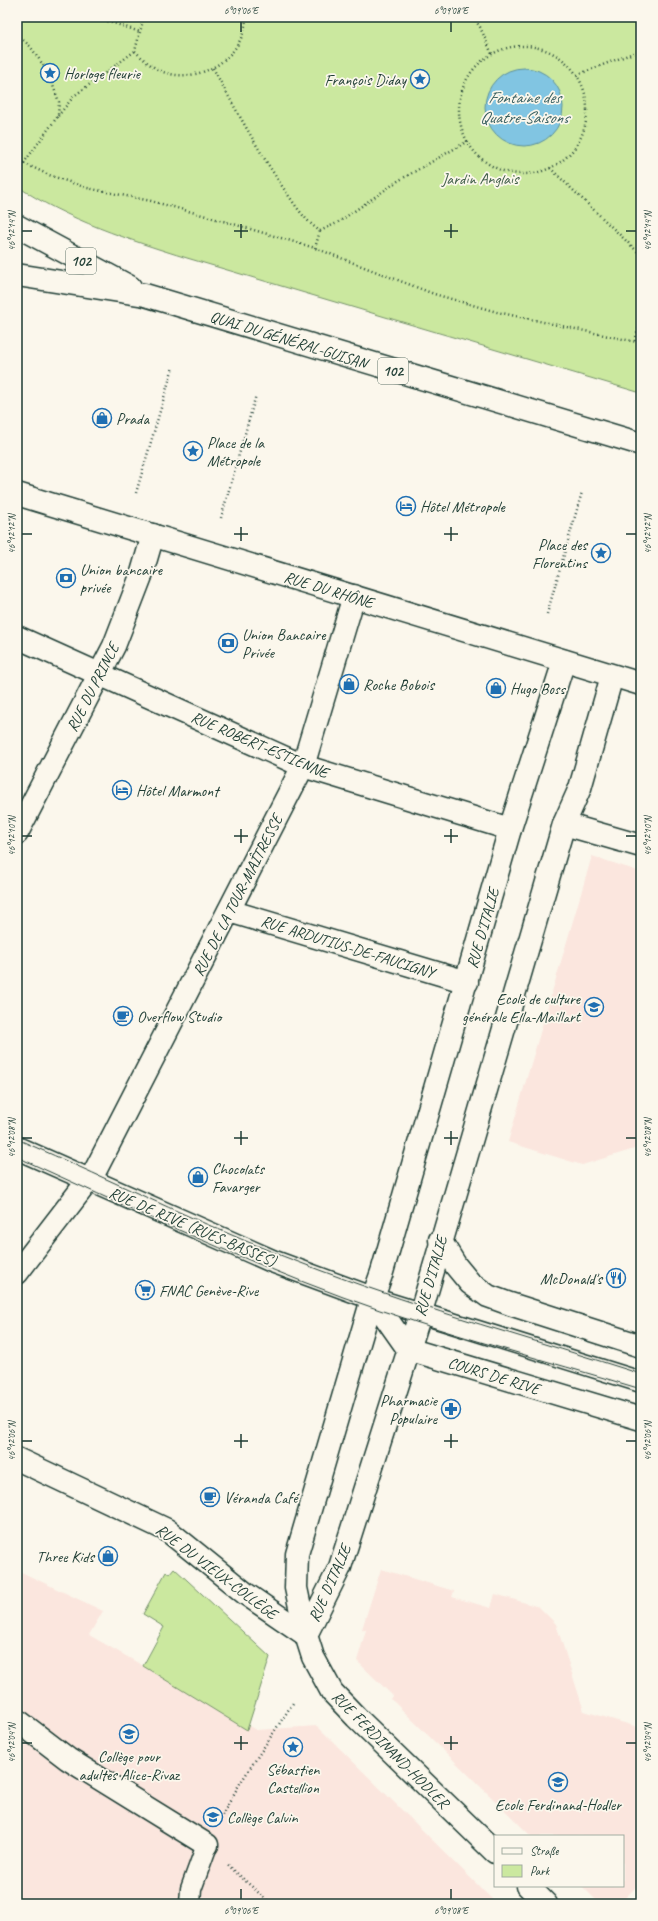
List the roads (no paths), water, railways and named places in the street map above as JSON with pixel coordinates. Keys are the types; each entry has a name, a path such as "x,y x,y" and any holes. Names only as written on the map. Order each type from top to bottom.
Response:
{"street":[{"name":"QUAI DU GÉNÉRAL-GUISAN","path":"17,226 145,296"},
{"name":"QUAI DU GÉNÉRAL-GUISAN","path":"17,274 145,296 641,444"},
{"name":"RUE DU RHÔNE","path":"19,500 153,535 641,684"},
{"name":"RUE DU PRINCE","path":"17,833 114,646 141,576 153,535"},
{"name":"RUE DE LA TOUR-MAÎTRESSE","path":"17,1273 89,1181 303,766 354,596"},
{"name":"RUE ROBERT-ESTIENNE","path":"17,637 303,766 510,829"},
{"name":"RUE D'ITALIE","path":"306,1635 296,1588 297,1554 372,1298 382,1272 510,829 564,661"},
{"name":"RUE D'ITALIE","path":"306,1635 340,1567 420,1314 440,1240 564,824 580,788 612,676"},
{"path":"564,824 641,846"},
{"name":"RUE ARDUTIUS-DE-FAUCIGNY","path":"229,911 467,982"},
{"name":"RUE DE RIVE (RUES-BASSES)","path":"17,1148 272,1261 372,1298"},
{"path":"440,1240 456,1266 470,1282 488,1296 641,1346"},
{"path":"372,1298 408,1350"},
{"name":"COURS DE RIVE","path":"408,1350 641,1419"},
{"name":"RUE DU VIEUX-COLLÈGE","path":"17,1459 167,1530 246,1594 306,1635"},
{"name":"RUE FERDINAND-HODLER","path":"306,1635 313,1657 322,1676 343,1704 494,1851"},
{"path":"17,1720 68,1759 207,1845"}],"lane":[{"path":"372,1298 641,1382"},
{"path":"190,1904 191,1889 207,1845"}],"water":[{"name":"Fontaine des Quatre-Saisons","path":"524,68 539,71 546,75 556,85 560,92 563,107 560,122 556,129 546,139 539,143 524,146 509,143 502,139 492,129 488,122 485,107 488,92 492,85 502,75 509,71"}],"tram line":[{"path":"17,1139 245,1241 322,1271 441,1312 641,1374"},
{"path":"17,1157 220,1248 343,1297 454,1334 641,1389"}],"place":[{"name":"Horloge fleurie","path":"50,73"},
{"name":"François Diday","path":"420,79"},
{"name":"Prada","path":"102,418"},
{"name":"Place de la Métropole","path":"193,451"},
{"name":"Hôtel Métropole","path":"406,506"},
{"name":"Place des Florentins","path":"601,553"},
{"name":"Union bancaire privée","path":"66,578"},
{"name":"Union Bancaire Privée","path":"228,643"},
{"name":"Roche Bobois","path":"349,684"},
{"name":"Hugo Boss","path":"496,688"},
{"name":"Hôtel Marmont","path":"122,790"},
{"name":"Ecole de culture générale Ella-Maillart","path":"594,1007"},
{"name":"Overflow Studio","path":"123,1016"},
{"name":"Chocolats Favarger","path":"198,1177"},
{"name":"McDonald's","path":"616,1278"},
{"name":"FNAC Genève-Rive","path":"145,1290"},
{"name":"Pharmacie Populaire","path":"451,1409"},
{"name":"Véranda Café","path":"210,1497"},
{"name":"Three Kids","path":"108,1556"},
{"name":"Collège pour adultes Alice-Rivaz","path":"129,1734"},
{"name":"Sébastien Castellion","path":"293,1747"},
{"name":"Ecole Ferdinand-Hodler","path":"558,1782"},
{"name":"Collège Calvin","path":"213,1817"}],"park label":[{"name":"Jardin Anglais","path":"480,178"}]}
